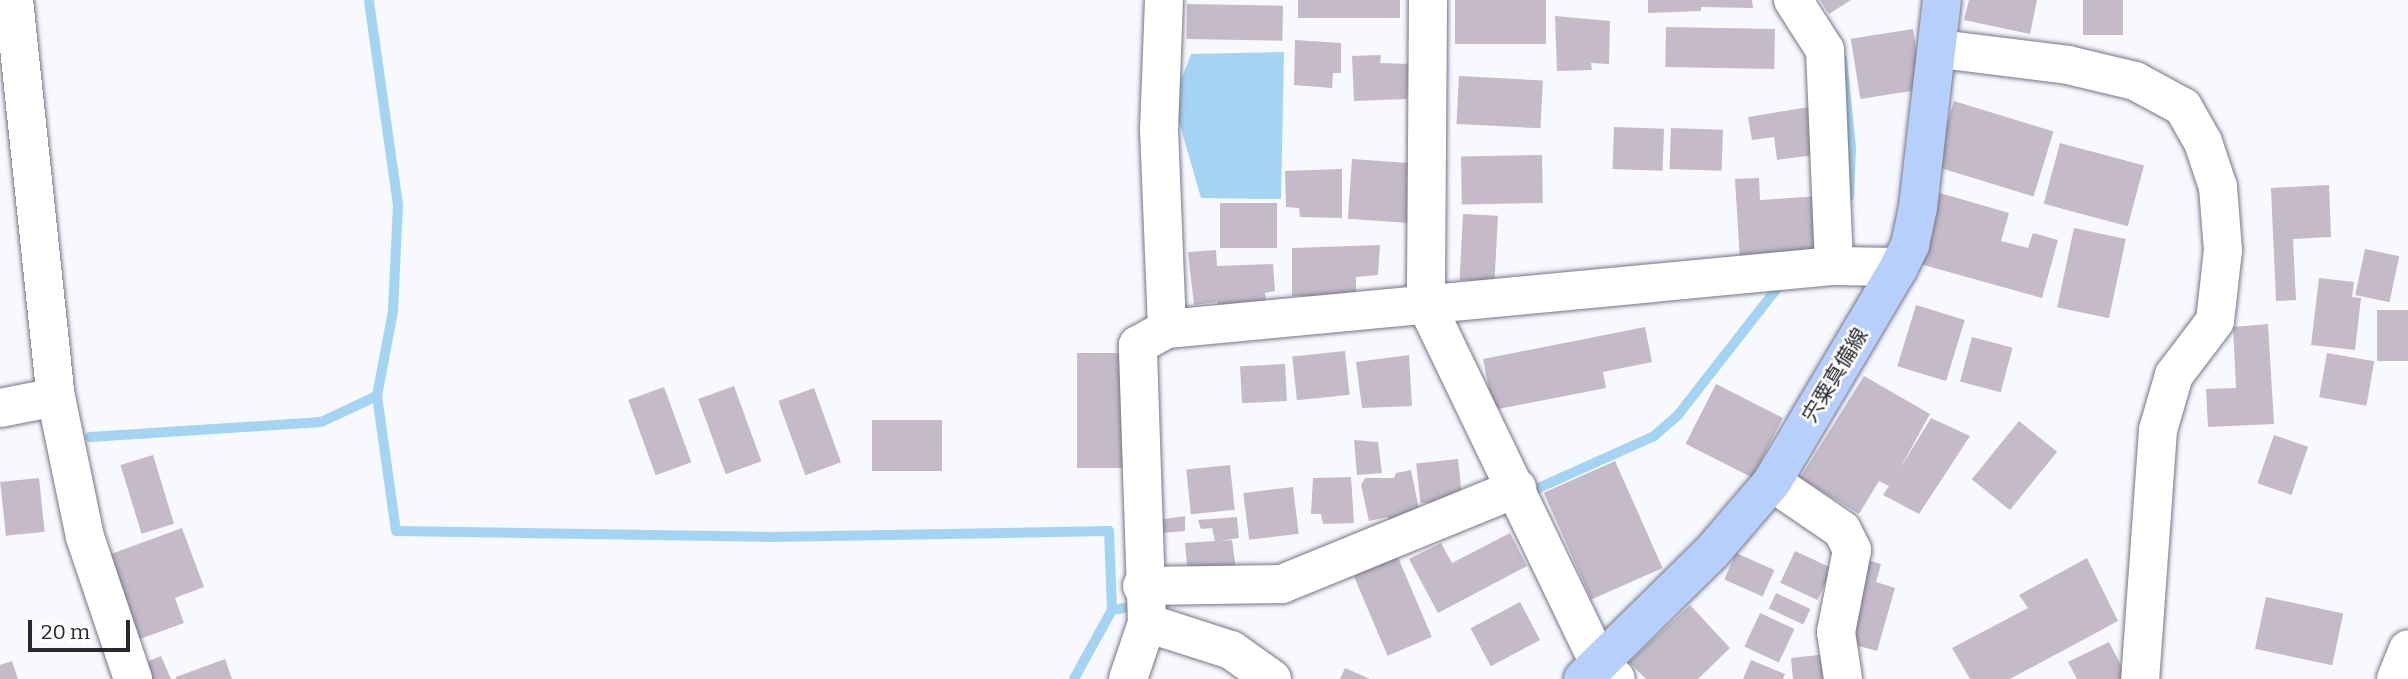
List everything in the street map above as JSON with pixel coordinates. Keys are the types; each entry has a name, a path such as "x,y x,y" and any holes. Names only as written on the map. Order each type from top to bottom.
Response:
{"main road":[{"name":"宍粟真備線","path":"1599,673 1712,552 1772,482 1899,267 1910,244 1919,207 1940,49 1942,0"}],"street":[{"path":"14,0 56,397 85,537 133,679"},
{"path":"1164,0 1159,129 1167,330"},
{"path":"1428,0 1426,304 1517,488 1599,673"},
{"path":"1793,0 1825,50 1833,266"},
{"path":"1940,49 2068,65 2135,81 2183,107 2203,142 2218,187 2223,250 2215,321 2174,375 2158,430 2140,679"},
{"path":"1128,679 1147,623 1142,586 1138,345 1167,330 1833,266 1899,267"},
{"path":"0,408 56,397"},
{"path":"1772,482 1842,530 1852,550 1836,632 1843,679"},
{"path":"1142,586 1282,584 1517,488"},
{"path":"1147,623 1231,650 1272,679"},
{"path":"2396,679 2408,649"}],"water":[{"path":"1284,52 1281,199 1201,198 1173,101 1191,54"}],"building":[{"path":"1298,0 1400,0 1400,18 1298,18"},
{"path":"1455,0 1546,0 1546,44 1455,44"},
{"path":"1648,0 1752,0 1753,8 1701,7 1701,11 1648,13"},
{"path":"1820,0 1851,0 1829,14"},
{"path":"1969,0 2037,0 2030,34 1964,20"},
{"path":"2083,0 2123,0 2123,35 2083,35"},
{"path":"1187,4 1283,6 1282,41 1186,39"},
{"path":"1555,16 1610,21 1609,64 1591,63 1592,70 1557,71"},
{"path":"1666,27 1775,29 1774,69 1665,67"},
{"path":"1913,29 1923,89 1860,99 1851,39"},
{"path":"1295,40 1341,43 1341,73 1333,73 1332,88 1294,85"},
{"path":"1381,55 1380,63 1409,64 1407,99 1354,101 1352,56"},
{"path":"1459,76 1543,80 1540,128 1456,124"},
{"path":"1954,101 2053,131 2034,196 1934,166"},
{"path":"1815,106 1822,154 1777,160 1774,137 1752,140 1748,117"},
{"path":"1614,127 1664,129 1663,171 1613,169"},
{"path":"1671,128 1723,130 1722,171 1670,169"},
{"path":"2060,143 2144,166 2128,226 2044,204"},
{"path":"1542,155 1543,203 1462,204 1461,156"},
{"path":"1352,159 1416,163 1412,223 1348,219"},
{"path":"1342,169 1342,218 1300,217 1299,208 1286,207 1285,171"},
{"path":"1759,178 1760,200 1821,196 1825,256 1740,261 1735,179"},
{"path":"2329,185 2331,237 2293,239 2296,300 2276,301 2271,188"},
{"path":"1940,193 2009,213 2001,241 2028,248 2033,233 2058,240 2042,298 1920,264"},
{"path":"1220,203 1277,203 1277,248 1220,248"},
{"path":"1463,214 1498,216 1494,282 1460,280"},
{"path":"2074,228 2126,239 2109,318 2057,307"},
{"path":"1380,245 1378,275 1356,277 1356,296 1292,296 1292,248"},
{"path":"2365,249 2399,256 2389,302 2355,295"},
{"path":"1216,250 1217,266 1273,264 1275,291 1265,293 1267,307 1217,311 1217,302 1194,305 1188,252"},
{"path":"2319,278 2354,282 2352,297 2361,298 2355,350 2311,345"},
{"path":"1916,305 1965,320 1946,381 1897,366"},
{"path":"2377,310 2408,310 2408,361 2377,361"},
{"path":"2268,324 2274,424 2208,427 2206,389 2236,388 2233,327"},
{"path":"1645,327 1652,362 1603,372 1606,388 1493,410 1483,359"},
{"path":"1972,337 2013,348 2001,392 1960,381"},
{"path":"1345,351 1350,395 1297,400 1292,357"},
{"path":"1077,353 1124,353 1124,468 1077,468"},
{"path":"2327,353 2374,361 2366,406 2319,397"},
{"path":"1409,355 1412,406 1362,408 1356,362"},
{"path":"1285,364 1287,401 1242,403 1240,366"},
{"path":"1864,376 1930,414 1899,470 1931,418 1970,436 1919,514 1883,495 1889,486 1879,481 1859,514 1800,478"},
{"path":"1716,384 1783,418 1752,478 1686,444"},
{"path":"734,386 761,461 726,474 698,399"},
{"path":"664,387 691,462 656,475 628,400"},
{"path":"814,388 841,462 805,475 778,401"},
{"path":"872,420 942,420 942,471 872,471"},
{"path":"2019,421 2057,452 2010,510 1972,479"},
{"path":"2274,435 2308,447 2291,495 2257,483"},
{"path":"1354,440 1378,442 1382,473 1357,475"},
{"path":"153,455 174,524 142,534 120,465"},
{"path":"1458,459 1462,499 1420,503 1416,463"},
{"path":"1615,461 1663,568 1591,600 1544,493"},
{"path":"1230,465 1235,510 1191,514 1186,470"},
{"path":"1411,470 1422,524 1390,530 1388,517 1369,521 1361,485 1365,478 1394,478 1396,473"},
{"path":"1351,477 1354,523 1323,524 1321,514 1311,514 1313,478"},
{"path":"39,478 45,532 6,536 0,482"},
{"path":"1293,487 1299,534 1249,540 1243,493"},
{"path":"1185,516 1185,531 1162,533 1159,520"},
{"path":"1237,517 1239,538 1219,541 1232,540 1236,570 1188,575 1185,543 1215,541 1212,528 1201,529 1198,520"},
{"path":"182,528 204,587 175,598 184,623 137,640 111,554"},
{"path":"1510,533 1527,566 1438,613 1409,559 1441,543 1452,563"},
{"path":"1795,551 1832,568 1817,600 1780,583"},
{"path":"1736,553 1774,570 1763,597 1724,579"},
{"path":"1397,555 1432,637 1388,656 1353,574"},
{"path":"2087,558 2118,621 2010,679 1970,679 1952,648 2028,608 2019,595"},
{"path":"1864,559 1881,564 1876,582 1895,588 1877,651 1841,641"},
{"path":"1776,593 1810,609 1803,624 1769,608"},
{"path":"2266,597 2343,613 2332,665 2255,649"},
{"path":"1520,602 1540,640 1491,666 1471,628"},
{"path":"1690,605 1730,648 1698,679 1646,679 1629,662"},
{"path":"1760,613 1794,629 1779,663 1744,647"},
{"path":"2109,642 2128,679 2077,679 2068,662"},
{"path":"1828,654 1830,679 1793,679 1791,658"},
{"path":"161,656 171,679 143,679 137,666"},
{"path":"225,659 232,679 176,679 176,677"},
{"path":"1751,660 1785,674 1783,679 1743,679"},
{"path":"12,661 18,679 0,679 0,665"},
{"path":"1345,668 1370,679 1340,679"}],"waterway":[{"path":"90,437 321,422 377,396 393,311 398,205 369,0"},
{"path":"1842,59 1851,147 1849,196"},
{"path":"1523,495 1654,436 1678,415 1781,283"},
{"path":"377,396 396,531 771,537 1109,531 1112,610"},
{"path":"1074,679 1112,610 1138,606"}]}
